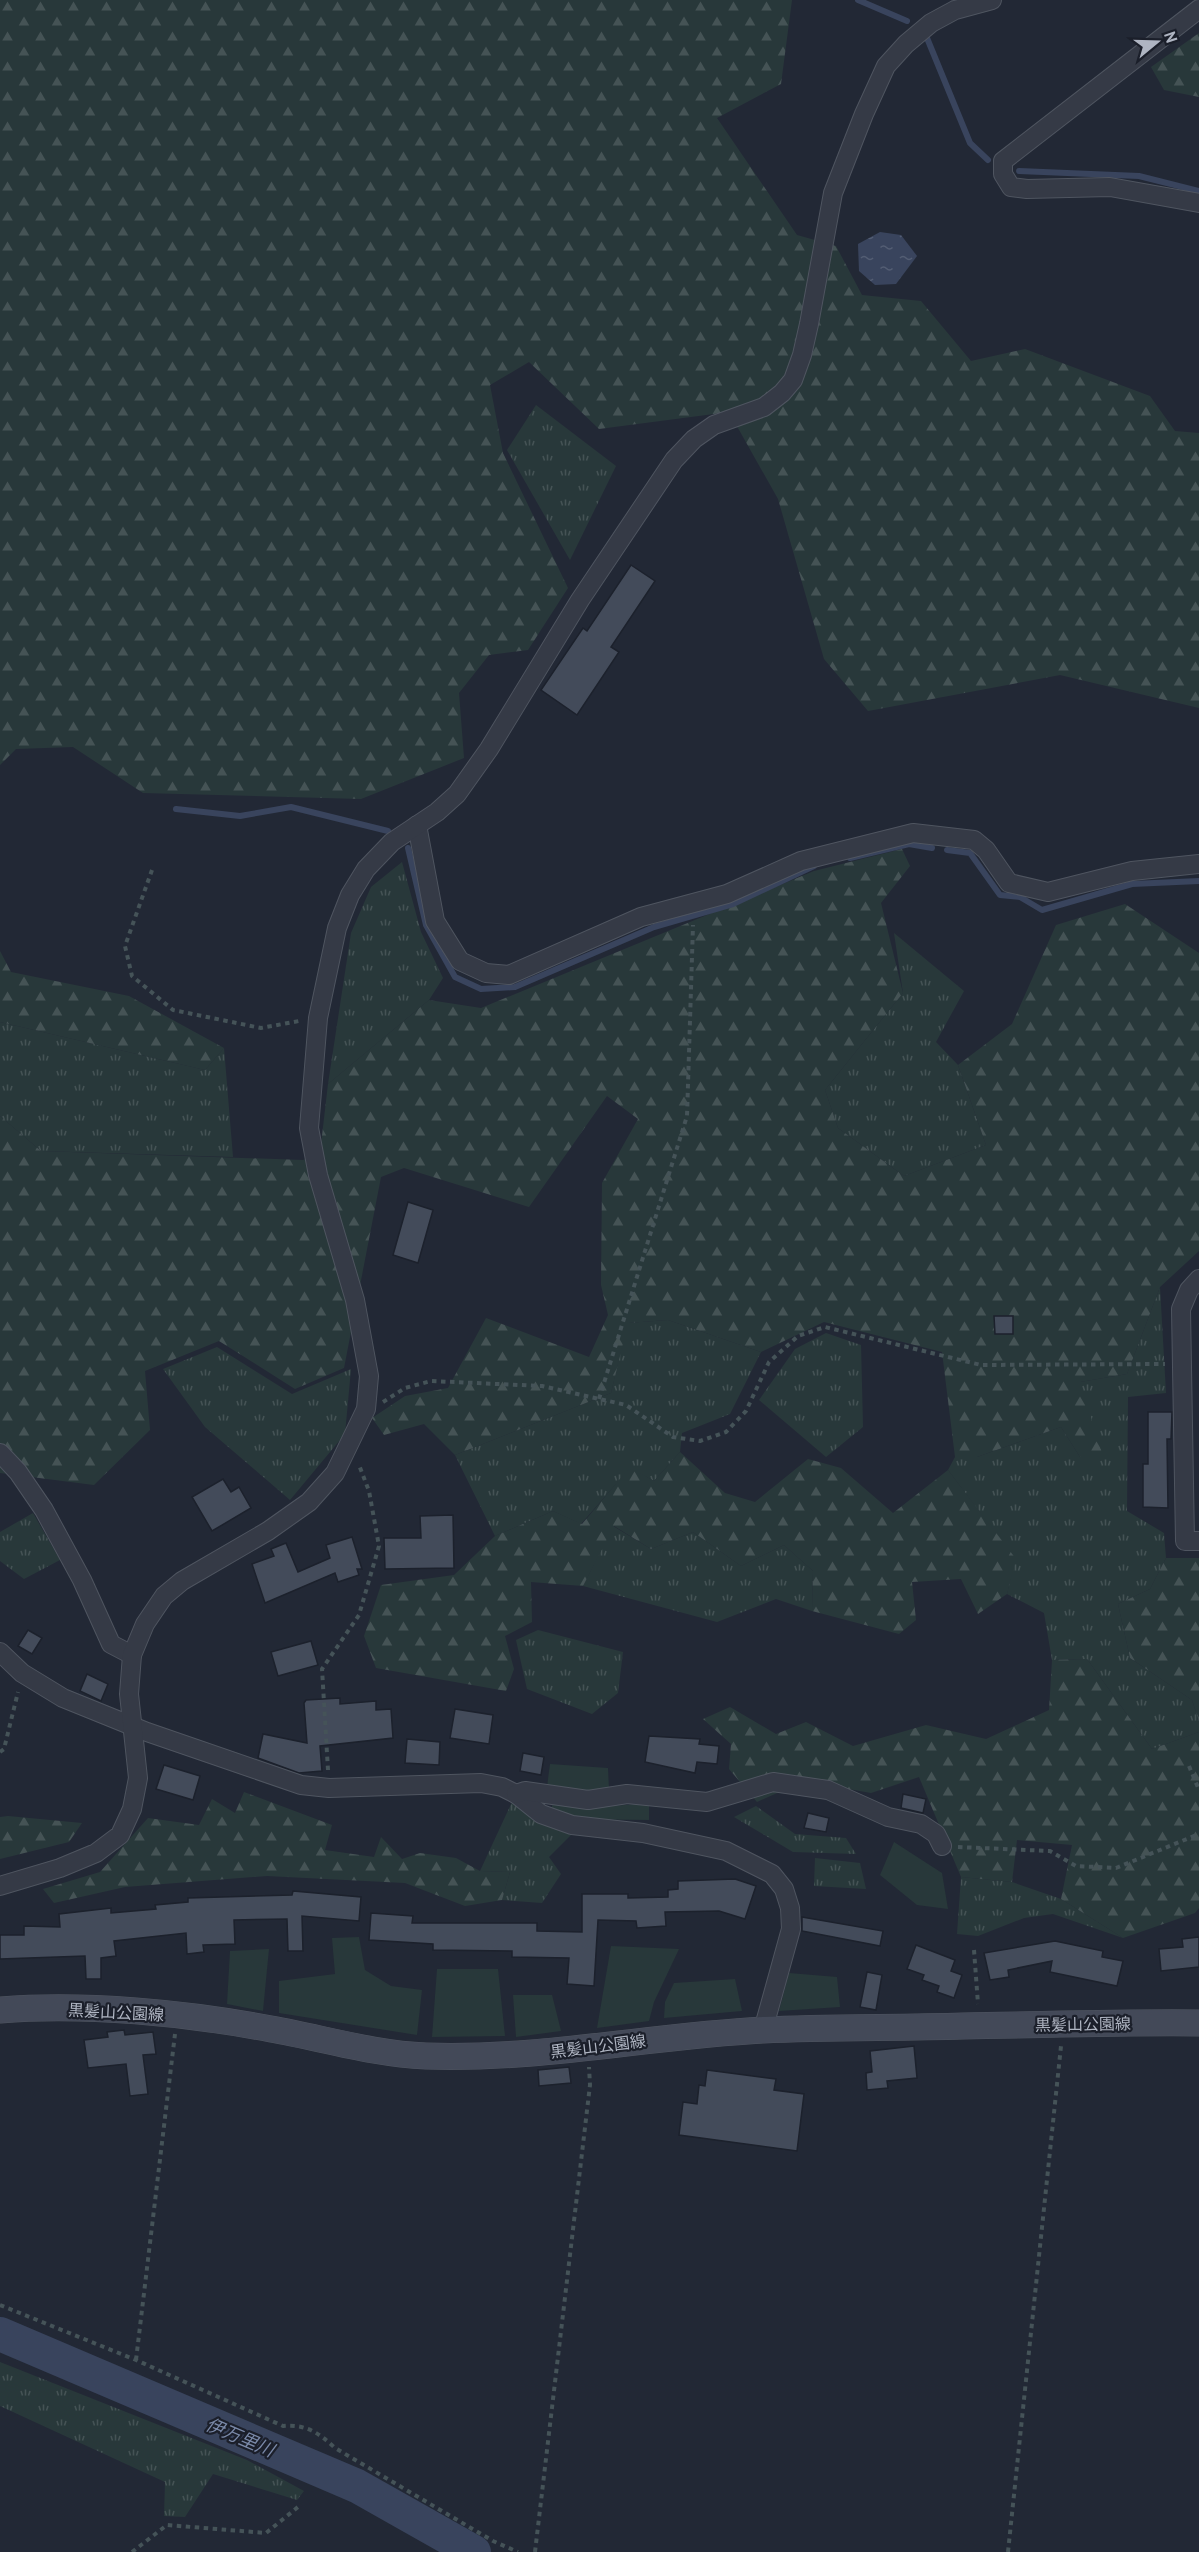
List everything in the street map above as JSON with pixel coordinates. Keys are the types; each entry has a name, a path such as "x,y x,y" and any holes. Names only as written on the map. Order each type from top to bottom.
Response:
{"main road":[{"name":"黒髪山公園線","path":"0,2010 76,2009 177,2016 269,2028 357,2047 423,2056 512,2055 588,2049 658,2038 763,2030 1062,2024 1199,2024"}],"street":[{"path":"0,1886 96,1853 120,1835 132,1809 138,1778 129,1694 132,1655 145,1624 164,1596 182,1581 268,1531 309,1502 335,1473 351,1445 366,1409 369,1376 355,1300 318,1175 309,1128 318,1018 337,928 350,895 366,868 392,842 457,794 489,749 580,600 674,460 694,438 714,425 764,407 782,393 793,380 809,324 833,193 864,114 886,66 906,44 931,23 955,10 992,0"},
{"path":"1199,9 1003,161 1003,174 1011,187 1026,189 1110,187 1199,203"},
{"path":"417,825 435,921 460,961 486,973 509,975 640,917 727,894 801,861 913,833 974,840 986,850 1009,883 1048,892 1132,871 1199,864"},
{"path":"1199,1279 1189,1290 1181,1309 1191,1333 1183,1364 1191,1439 1185,1541 1199,1541"},
{"path":"0,1453 18,1473 44,1510 82,1580 111,1644 132,1655"},
{"path":"0,1652 22,1673 63,1698 132,1726 301,1785 329,1788 481,1784 502,1787 516,1794 541,1814 572,1825 643,1833 726,1851 772,1874 784,1889 790,1908 791,1929 763,2030"},
{"path":"516,1794 525,1791 588,1800 627,1794 707,1802 773,1782 828,1790 888,1817 921,1824 936,1834 942,1846"}],"path":[{"path":"152,870 125,946 132,976 173,1010 261,1028 318,1018"},
{"path":"599,1399 687,1116 693,925"},
{"path":"366,1409 374,1408 405,1388 431,1382 542,1386 626,1405 673,1437 700,1441 726,1432 746,1411 769,1362 798,1336 825,1327 981,1365 1183,1364"},
{"path":"329,1788 322,1670 359,1615 379,1546 369,1491 351,1445"},
{"path":"0,1752 4,1749 22,1673"},
{"path":"1189,1766 1199,1790"},
{"path":"942,1846 1050,1851 1076,1866 1116,1868 1199,1834"},
{"path":"974,1950 980,2026"},
{"path":"136,2360 177,2016"},
{"path":"1008,2552 1062,2024"},
{"path":"535,2552 590,2085 588,2049"},
{"path":"0,2305 136,2360 284,2427 300,2425 322,2436 334,2448 494,2541 518,2552"},
{"path":"132,2552 167,2525 266,2533 298,2507"}],"green space":[{"path":"0,0 792,0 781,84 717,118 797,235 836,246 862,295 921,301 971,361 1025,349 1150,396 1175,431 1199,433 1199,708 1060,675 868,711 824,659 778,499 729,412 599,429 529,362 490,385 503,453 568,588 528,650 489,655 459,693 464,758 361,799 143,793 73,747 16,749 0,765"},
{"path":"1199,33 1199,97 1164,90 1151,67"},
{"path":"536,405 616,466 570,560 507,450"},
{"path":"902,849 910,866 881,903 903,993 825,1090 838,1128 904,1176 986,1145 958,1065 1012,1024 1056,925 1125,904 1199,953 1199,1251 1160,1287 1127,1374 1080,1382 1102,1453 1080,1457 1061,1427 977,1457 955,1457 942,1352 824,1322 761,1352 668,1320 628,1323 611,1393 455,1455 424,1424 384,1435 372,1418 405,1396 448,1388 486,1318 589,1357 608,1315 601,1285 602,1183 638,1119 607,1096 529,1207 404,1168 381,1177 344,1368 295,1389 219,1341 145,1371 150,1430 94,1485 0,1473 0,1116 41,1151 303,1160 320,1153 328,1084 429,1000 481,1008 814,871"},
{"path":"402,862 421,932 443,978 429,1000 328,1084 351,933 371,887"},
{"path":"894,933 964,991 936,1042 958,1065 986,1145 904,1176 838,1128 825,1090 903,993"},
{"path":"0,951 11,972 129,996 224,1048 205,1070 0,1022"},
{"path":"0,1022 205,1070 224,1048 233,1157 41,1151 0,1116"},
{"path":"1160,1287 1166,1393 1128,1397 1127,1511 1164,1533 1166,1558 1150,1589 1118,1604 1130,1658 1192,1700 1199,1721 1199,1732 1152,1749 1087,1659 1052,1660 1044,1613 1007,1594 1015,1559 948,1470 955,1457 977,1457 1061,1427 1080,1457 1080,1382 1127,1374"},
{"path":"668,1320 761,1352 730,1414 682,1433 680,1452 654,1481 630,1468 581,1524 553,1511 495,1536 455,1455 611,1393 627,1323"},
{"path":"826,1333 861,1345 863,1427 826,1457 759,1400 795,1349"},
{"path":"217,1347 292,1394 351,1369 345,1434 290,1500 205,1427 163,1369"},
{"path":"680,1452 725,1493 755,1502 808,1459 841,1468 893,1513 948,1470 1016,1559 1007,1594 978,1614 961,1579 912,1582 916,1620 899,1634 812,1611 813,1571 784,1545 741,1566 693,1532 651,1549 614,1526 583,1586 531,1582 532,1622 505,1636 514,1669 506,1691 376,1668 364,1636 381,1585 454,1575 495,1536 553,1511 582,1524 630,1467 654,1481"},
{"path":"33,1513 60,1560 24,1579 0,1561 0,1532"},
{"path":"613,1526 651,1549 693,1532 741,1566 784,1545 813,1571 812,1611 776,1599 717,1622 583,1586"},
{"path":"1166,1558 1199,1558 1199,1721 1192,1700 1130,1658 1118,1604 1150,1589"},
{"path":"538,1630 623,1652 618,1693 592,1714 527,1689 516,1640"},
{"path":"1087,1659 1152,1749 1199,1732 1199,1908 1195,1913 1123,1938 1061,1899 1072,1845 1017,1840 1012,1882 961,1877 919,1777 871,1793 804,1781 757,1802 729,1769 731,1744 703,1719 730,1707 776,1734 806,1722 853,1746 926,1725 986,1739 1049,1710 1052,1660"},
{"path":"550,1764 608,1768 609,1789 590,1792 547,1787"},
{"path":"244,1792 332,1825 325,1850 374,1857 381,1837 402,1859 420,1853 456,1858 480,1871 510,1872 502,1900 465,1906 405,1883 267,1876 125,1887 54,1903 43,1889 100,1872 148,1818 199,1825 212,1799 235,1813"},
{"path":"553,1800 589,1808 649,1803 649,1820 570,1819 551,1812"},
{"path":"512,1802 537,1822 571,1835 549,1857 561,1874 542,1903 502,1900 510,1872 480,1871"},
{"path":"756,1806 795,1834 846,1838 856,1854 793,1852 734,1817"},
{"path":"0,1817 82,1823 69,1842 0,1859"},
{"path":"894,1842 942,1873 948,1909 917,1905 880,1875"},
{"path":"815,1858 860,1863 866,1889 814,1886"},
{"path":"961,1877 1012,1882 1061,1899 1123,1938 1053,1914 1024,1918 978,1936 957,1934"},
{"path":"359,1937 365,1970 391,1986 422,1990 417,2035 279,2013 279,1981 335,1974 332,1938"},
{"path":"611,1946 679,1949 654,2002 649,2021 597,2028"},
{"path":"269,1949 263,2011 227,2004 230,1951"},
{"path":"437,1969 498,1969 505,2036 432,2037"},
{"path":"789,1973 837,1977 840,2007 779,2011"},
{"path":"735,1979 742,2011 664,2018 665,2002 674,1983"},
{"path":"513,1995 552,1995 561,2031 516,2037"},
{"path":"0,2362 247,2460 304,2491 297,2500 213,2474 185,2517 164,2516 165,2482 0,2406"}],"water":[{"path":"880,232 901,235 917,256 896,284 875,285 859,271 858,244"}],"building":[{"path":"631,565 655,581 611,647 619,652 577,715 541,690 583,628 587,631"},
{"path":"408,1202 433,1210 418,1263 393,1255"},
{"path":"994,1316 1013,1316 1013,1334 995,1334"},
{"path":"1148,1412 1172,1412 1171,1439 1167,1439 1168,1508 1143,1507 1143,1464 1148,1464"},
{"path":"223,1479 231,1492 239,1487 251,1508 212,1531 192,1497"},
{"path":"453,1515 454,1568 385,1569 384,1538 421,1538 420,1516"},
{"path":"352,1537 362,1569 357,1569 359,1575 338,1582 335,1573 265,1603 252,1564 274,1556 271,1549 286,1543 298,1572 330,1558 326,1545"},
{"path":"28,1630 42,1638 32,1654 18,1646"},
{"path":"311,1641 318,1665 278,1676 271,1652"},
{"path":"87,1674 108,1684 101,1701 80,1691"},
{"path":"340,1698 340,1704 376,1701 376,1710 391,1709 393,1738 320,1746 322,1771 299,1773 258,1758 263,1734 307,1743 304,1703 306,1700"},
{"path":"455,1709 493,1715 489,1744 450,1738"},
{"path":"649,1736 700,1739 699,1744 719,1746 717,1764 697,1762 695,1773 645,1762"},
{"path":"407,1739 440,1742 439,1765 405,1763"},
{"path":"523,1753 544,1757 541,1775 520,1771"},
{"path":"164,1765 200,1776 193,1800 156,1789"},
{"path":"903,1794 926,1799 923,1813 901,1808"},
{"path":"808,1813 829,1818 826,1832 804,1828"},
{"path":"735,1879 756,1886 745,1919 719,1911 665,1912 666,1926 637,1928 636,1921 598,1920 594,1986 567,1984 569,1958 512,1957 512,1951 433,1950 433,1944 369,1940 371,1913 413,1916 412,1923 537,1923 537,1931 582,1932 582,1894 628,1894 628,1898 668,1897 668,1890 678,1889 678,1881"},
{"path":"293,1891 361,1897 359,1921 302,1916 303,1951 288,1951 287,1919 234,1920 235,1944 203,1945 204,1952 187,1954 186,1933 114,1941 116,1956 101,1958 101,1979 86,1979 85,1956 0,1959 0,1935 24,1935 24,1926 60,1927 59,1914 111,1908 111,1913 156,1909 155,1905 188,1902 188,1898 292,1895"},
{"path":"802,1917 883,1931 880,1946 802,1931"},
{"path":"1199,1937 1199,1967 1161,1971 1159,1949 1183,1947 1182,1939"},
{"path":"1055,1941 1103,1951 1102,1957 1123,1961 1117,1986 1050,1972 1052,1961 1008,1970 1009,1977 990,1980 984,1953"},
{"path":"916,1945 955,1960 951,1971 962,1975 954,1998 937,1992 939,1986 922,1980 924,1975 907,1969"},
{"path":"867,1972 882,1975 876,2010 860,2007"},
{"path":"124,2030 125,2035 153,2032 156,2054 143,2055 148,2094 130,2096 126,2064 88,2068 84,2040 108,2037 107,2032"},
{"path":"914,2046 917,2078 887,2081 888,2088 867,2090 866,2073 872,2072 870,2051"},
{"path":"569,2067 571,2083 539,2086 538,2070"},
{"path":"707,2070 776,2079 774,2090 804,2094 797,2151 679,2135 683,2102 697,2104 699,2085 705,2086"}],"waterway":[{"path":"858,0 907,21"},
{"path":"927,38 970,143 988,160"},
{"path":"1019,171 1139,176 1199,191"},
{"path":"176,809 240,816 291,807 388,831"},
{"path":"850,858 909,844 932,848"},
{"path":"408,848 426,925 455,977 481,989 515,987 654,927 733,904 814,866"},
{"path":"947,850 970,853 1000,895 1020,897 1042,910 1132,884 1199,881"},
{"name":"伊万里川","path":"0,2334 357,2486 474,2552"}]}
